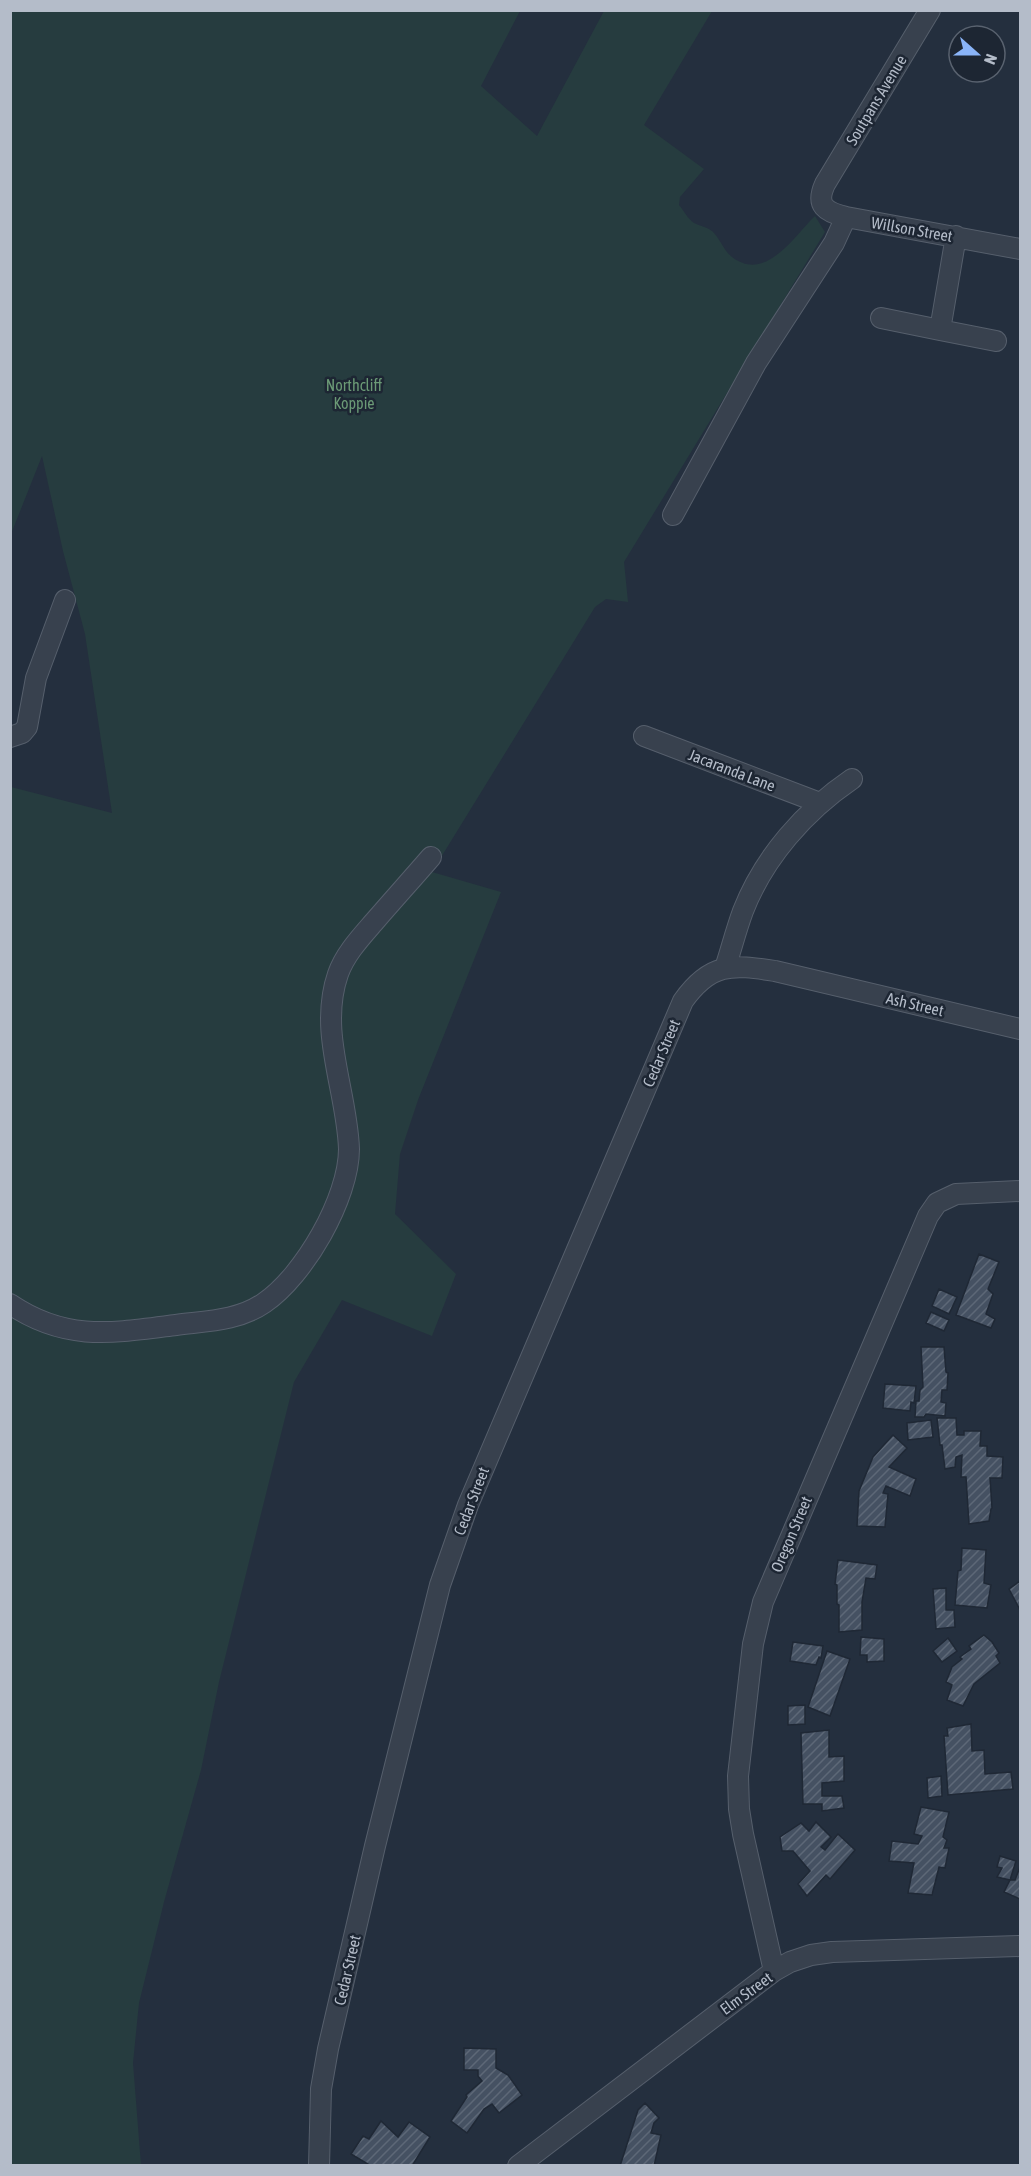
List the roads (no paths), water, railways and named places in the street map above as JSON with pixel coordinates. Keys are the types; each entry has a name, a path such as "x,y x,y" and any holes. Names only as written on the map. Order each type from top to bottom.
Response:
{"street":[{"name":"Soutpans Avenue","path":"822,190 930,10"},
{"name":"Willson Street","path":"822,190 821,201 827,211 846,217 1020,249"},
{"path":"673,514 756,363 834,243 846,217"},
{"path":"940,330 956,236"},
{"path":"882,318 996,340"},
{"path":"10,737 22,733 27,727 36,678 65,600"},
{"name":"Jacaranda Lane","path":"644,736 820,803"},
{"path":"725,968 742,912 757,880 780,847 820,803 852,779"},
{"path":"10,1304 24,1313 64,1329 86,1333 126,1331 225,1319 263,1304 279,1290 299,1268 324,1231 343,1190 349,1150 331,1026 338,973 352,948 431,857"},
{"name":"Cedar Street","path":"319,2166 321,2089 328,2049 375,1846 440,1585 468,1505 683,1001 695,985 713,971 725,968 751,967 810,979"},
{"name":"Ash Street","path":"810,979 1020,1029"},
{"name":"Oregon Street","path":"774,1971 743,1834 739,1809 738,1776 753,1644 763,1602 928,1216 937,1203 956,1194 1020,1191"},
{"name":"Elm Street","path":"518,2166 774,1971 790,1962 811,1954 832,1952 1020,1946"}],"park label":[{"name":"Northcliff Koppie","path":"354,394"}]}
